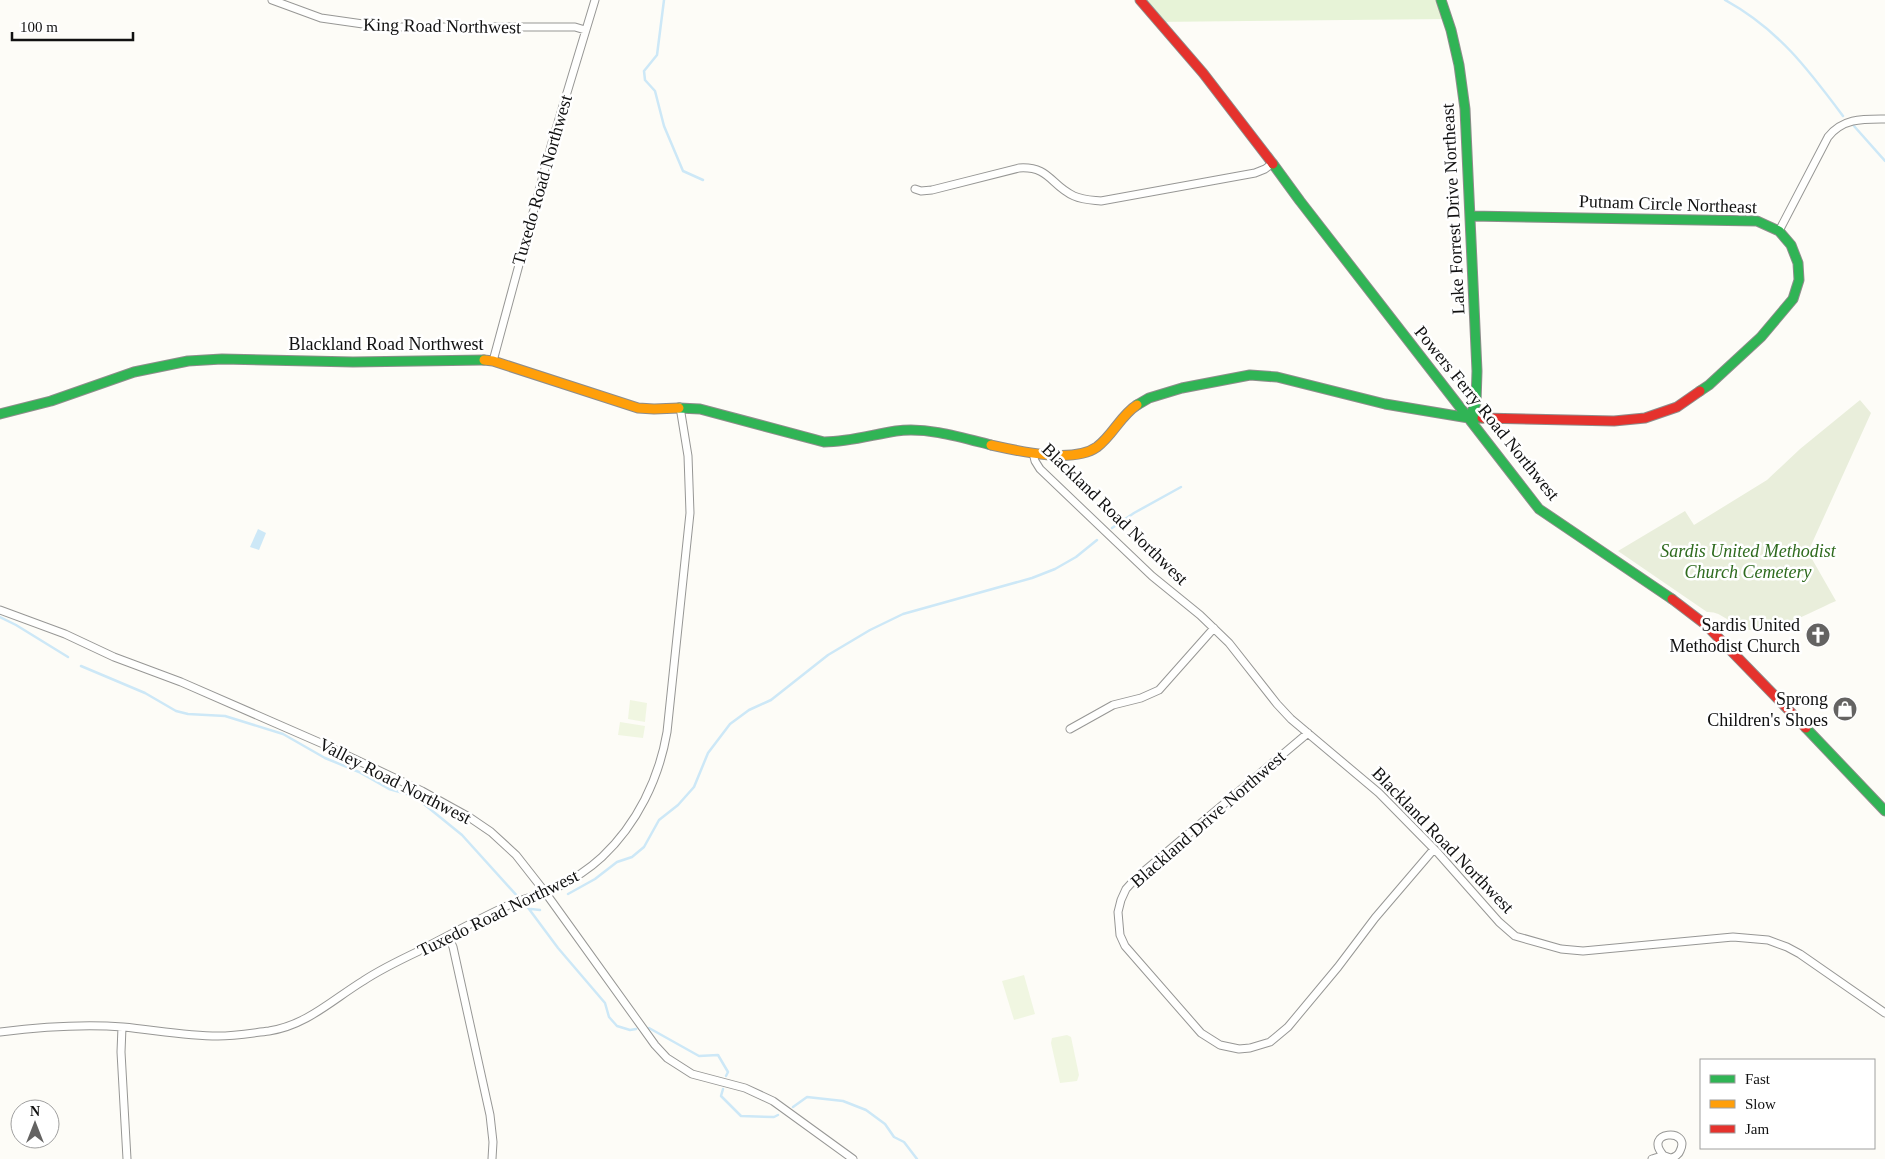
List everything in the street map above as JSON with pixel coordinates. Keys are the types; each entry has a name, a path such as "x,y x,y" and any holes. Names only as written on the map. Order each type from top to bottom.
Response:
{"street":[{"name":"King Road Northwest","path":"272,0 321,18 384,27 575,27 586,30"},
{"name":"Tuxedo Road Northwest","path":"493,361 553,139 595,0"},
{"name":"Powers Ferry Road Northwest","path":"1140,0 1178,42 1273,163 1300,201 1539,509 1668,596 1706,625 1736,654 1885,811"},
{"name":"Lake Forrest Drive Northeast","path":"1441,0 1451,30 1463,86 1477,371 1476,402 1469,418"},
{"path":"1779,231 1828,137 1833,131 1850,121 1885,119"},
{"path":"915,189 921,191 932,190 1029,167 1045,172 1062,189 1073,196 1086,200 1101,201 1255,173 1273,163"},
{"name":"Putnam Circle Northeast","path":"1033,453 1072,454 1087,452 1103,442 1129,410 1149,398 1182,388 1250,375 1277,377 1385,404 1469,418 1629,420 1662,413 1690,400 1761,337 1793,299 1799,280 1798,263 1791,245 1779,231 1765,223 1749,220 1470,216"},
{"name":"Blackland Road Northwest","path":"0,414 51,401 134,372 188,361 354,362 474,359 493,361 638,408 654,410 680,407 700,409 824,442 844,442 897,431 922,430 936,431 1012,450 1033,453 1040,469 1152,576 1214,628 1239,654 1277,704 1379,793 1434,849 1499,922 1515,936 1561,949 1583,951 1733,937 1768,940 1806,957 1885,1013"},
{"name":"Tuxedo Road Northwest","path":"0,1032 87,1026 122,1027 220,1036 284,1028 312,1016 367,978 448,936 511,905 557,887 602,857 630,823 648,793 663,755 667,732 690,513 688,456 680,407"},
{"name":"Valley Road Northwest","path":"0,610 65,634 114,656 181,682 372,766 422,790 469,817 491,832 516,856 545,892 655,1046 667,1058 692,1074 745,1088 773,1101 853,1159"},
{"path":"1070,729 1113,705 1141,698 1159,690 1214,628"},
{"name":"Blackland Drive Northwest","path":"1308,733 1136,878 1126,888 1120,900 1118,924 1125,946 1201,1033 1220,1045 1239,1049 1260,1046 1280,1035 1434,849"},
{"path":"448,936 453,947 490,1115 493,1142 492,1159"},
{"path":"122,1027 121,1052 127,1159"},
{"path":"1652,1159 1664,1156"}],"green space":[{"path":"1136,0 1440,0 1448,19 1154,22"},
{"name":"Sardis United Methodist Church Cemetery","path":"1860,400 1871,413 1808,552 1836,601 1778,626 1755,630 1745,629 1722,616 1707,612 1618,551 1685,511 1694,525 1767,480 1800,449"},
{"path":"630,700 647,703 645,722 628,719"},
{"path":"620,722 645,726 643,738 618,735"},
{"path":"1024,975 1035,1014 1014,1020 1002,981"},
{"path":"1067,1035 1071,1037 1079,1075 1077,1081 1060,1083 1051,1043 1052,1038"}],"water":[{"path":"258,529 266,533 259,550 250,547"}],"waterway":[{"path":"664,0 657,55 644,71 645,80 655,91 664,126 683,171 703,180"},
{"path":"1725,0 1761,24 1791,51 1843,116"},
{"path":"1854,126 1885,161"},
{"path":"1112,528 1134,513 1181,487"},
{"path":"568,894 595,879 617,862 632,857 644,847 659,820 678,805 694,787 708,753 730,724 749,710 771,700 828,655 870,630 903,614 1032,578 1055,569 1076,557 1097,540"},
{"path":"0,617 68,657"},
{"path":"81,666 145,693 176,711 188,714 225,716 283,734 325,758 359,772 389,789 414,796 462,835 529,909 558,948 605,1003 609,1017 617,1026 630,1030 636,1029"},
{"path":"531,909 540,910"},
{"path":"649,1028 699,1056 718,1055 728,1072 726,1076"},
{"path":"723,1089 721,1096 741,1116 774,1117 778,1115"},
{"path":"793,1107 807,1097 843,1101 866,1110 885,1124 894,1137 904,1142 917,1159"}],"traffic: fast":[{"path":"1441,0 1451,30 1459,65 1465,109 1477,371 1476,403 1469,418"},
{"path":"1273,164 1539,509 1672,599"},
{"path":"1470,216 1757,221 1779,231 1791,245 1798,263 1799,280 1793,299 1761,337 1700,391"},
{"path":"0,414 51,401 134,372 188,361 222,359 353,362 484,360"},
{"path":"1137,405 1149,398 1182,388 1250,375 1277,377 1385,404 1469,418 1482,418"},
{"path":"679,408 700,409 824,442 842,441 896,431 920,430 991,445"},
{"path":"1806,728 1885,811"}],"traffic: slow":[{"path":"484,360 493,361 638,408 679,408"},
{"path":"991,445 1045,455 1074,455 1087,452 1103,442 1126,414 1137,405"}],"traffic: jam":[{"path":"1140,0 1203,73 1273,164"},
{"path":"1482,418 1614,421 1645,418 1677,407 1700,391"},
{"path":"1672,599 1706,625 1806,728"}],"place":[{"name":"Sardis United Methodist Church","path":"1818,635"},
{"name":"Sprong Children's Shoes","path":"1845,709"}]}
